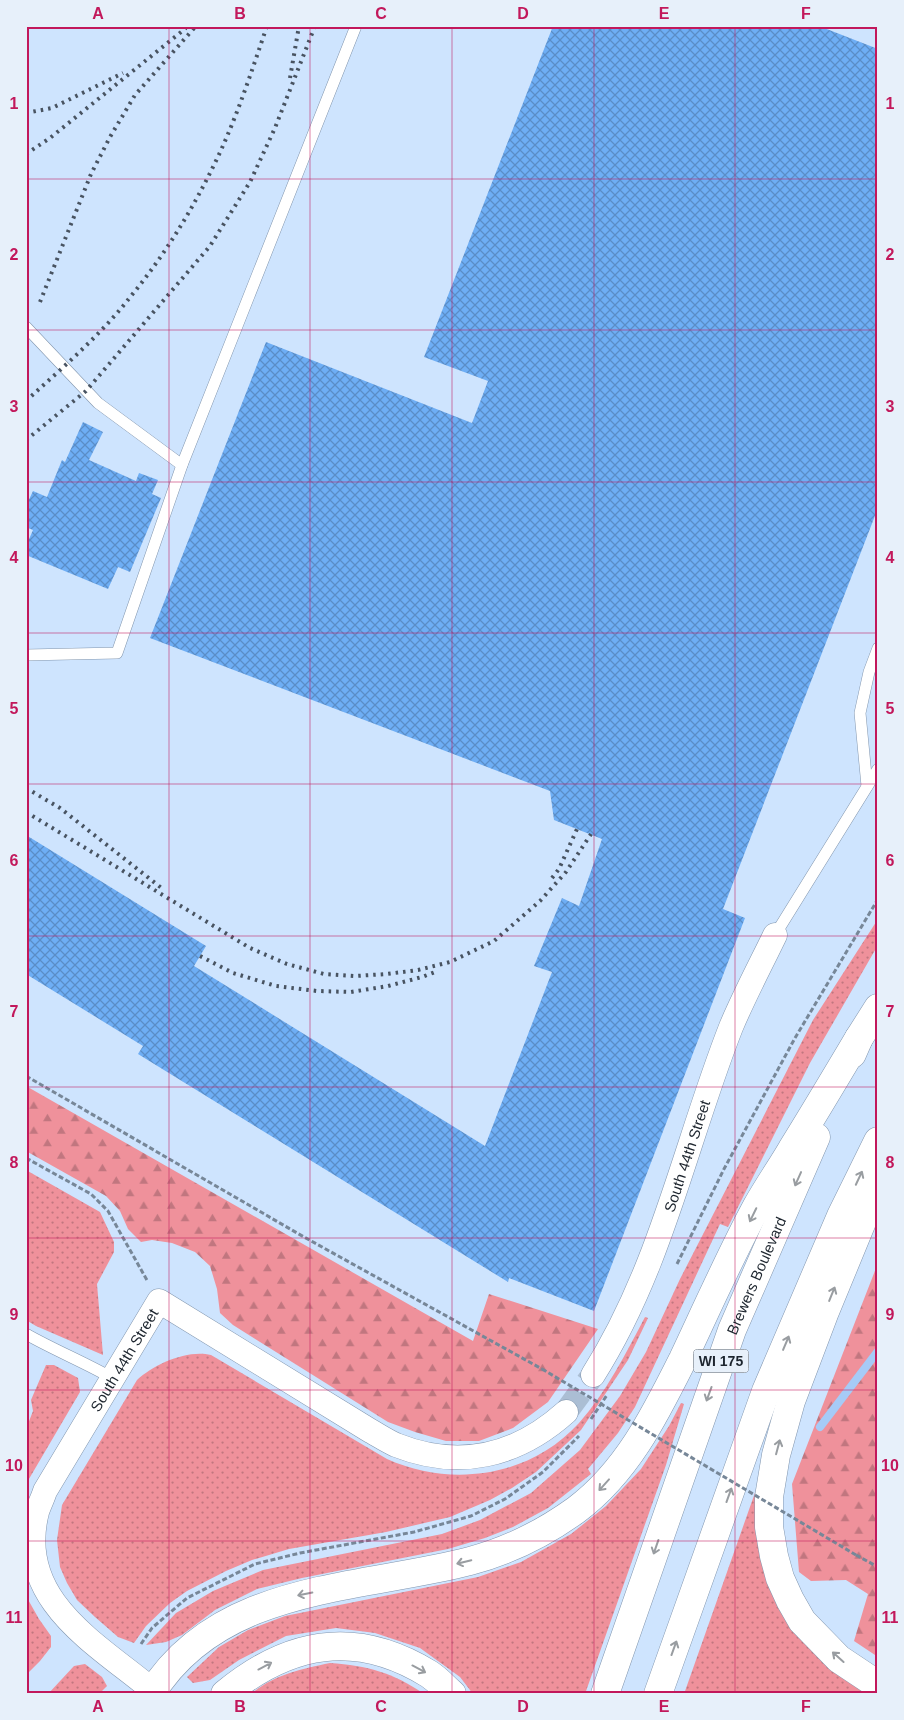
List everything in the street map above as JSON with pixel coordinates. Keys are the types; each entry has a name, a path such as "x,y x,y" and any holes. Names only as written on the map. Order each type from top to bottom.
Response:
{"highway":[{"name":"Brewers Boulevard","path":"605,1694 732,1330 859,1038 878,1008"},
{"path":"154,1693 178,1658 217,1629 243,1614 295,1596 446,1567 506,1550 536,1536 575,1511 596,1494 635,1447 657,1412 757,1206 859,1038"},
{"path":"658,1694 766,1391 841,1216 878,1141"},
{"path":"878,1183 824,1314 791,1402 776,1455 769,1497 769,1527 780,1578 802,1620 839,1660 878,1685"},
{"path":"225,1694 246,1676 270,1662 309,1649 336,1646 362,1648 390,1654 430,1674 452,1694"}],"street":[{"name":"South 44th Street","path":"593,1375 625,1319 648,1266 731,1028 775,935"},
{"name":"South 44th Street","path":"154,1693 80,1632 55,1606 40,1578 35,1555 34,1534 37,1512 45,1491 159,1302 369,1430 396,1445 423,1453 450,1457 478,1457 495,1454 541,1433 566,1412"}],"lane":[{"path":"26,655 117,654 182,465 356,26"},
{"path":"26,327 98,403 182,465"},
{"path":"867,786 860,713 869,672 878,648"},
{"path":"775,935 878,769"},
{"path":"26,1334 50,1348 112,1378"}],"path":[{"path":"676,1265 724,1169 795,1038 878,899"},
{"path":"26,1076 304,1237 542,1370 878,1568"},
{"path":"26,1158 91,1194 108,1211 159,1302"},
{"path":"590,1420 610,1391"},
{"path":"141,1644 152,1628 187,1598 255,1564 300,1553 414,1532 471,1516 505,1499 542,1472 580,1434"}],"green space":[{"path":"878,919 878,945 810,1063 728,1227 720,1224 635,1407 618,1433 588,1469 591,1474 548,1508 513,1527 485,1538 448,1549 302,1578 257,1589 215,1610 182,1635 166,1642 146,1645 176,1613 213,1591 263,1570 442,1534 480,1520 531,1493 580,1450 620,1396 646,1352 680,1279 813,1020"},
{"path":"26,1086 473,1341 489,1294 598,1329 548,1402 513,1428 479,1441 446,1441 388,1422 233,1325 220,1313 217,1289 210,1266 195,1252 172,1243 152,1240 141,1242 128,1229 120,1211 106,1196 26,1151"},
{"path":"26,1170 100,1212 114,1242 114,1252 97,1284 103,1355 26,1320"},
{"path":"878,1263 878,1657 854,1641 868,1594 846,1580 811,1581 799,1572 792,1484"},
{"path":"645,1317 648,1318 628,1360 581,1430 536,1472 490,1500 450,1517 386,1532 289,1549 252,1560 187,1591 170,1603 146,1626 134,1643 118,1637 95,1617 77,1600 67,1583 60,1567 57,1540 62,1505 137,1380 162,1363 192,1354 211,1355 387,1459 412,1468 463,1475 489,1472 514,1466 537,1455 559,1441 579,1423 598,1399"},
{"path":"46,1365 54,1365 78,1378 80,1392 26,1484 26,1429 33,1411 31,1400"},
{"path":"681,1403 684,1404 666,1465 585,1694 473,1694 460,1677 420,1648 375,1633 336,1628 286,1636 239,1660 210,1680 193,1683 187,1677 219,1647 248,1630 285,1616 478,1577 521,1562 571,1534 606,1506 641,1469 669,1426"},
{"path":"757,1487 784,1615 804,1643 831,1668 867,1694 684,1694"},
{"path":"26,1596 51,1636 51,1647 26,1675"},
{"path":"330,1663 379,1671 401,1680 424,1694 251,1694 278,1677 298,1670"},
{"path":"85,1664 102,1677 107,1686 99,1694 48,1694 74,1666"}],"building":[{"path":"553,26 819,26 878,49 878,508 723,909 745,918 594,1311 509,1278 508,1282 138,1054 143,1046 26,974 26,835 206,946 194,966 485,1146 552,972 534,966 562,898 579,906 602,839 554,820 550,791 150,638 266,342 472,423 488,381 424,357"},
{"path":"83,422 103,432 89,460 136,481 139,473 158,480 152,494 161,498 130,572 118,567 108,589 26,555 26,546 33,530 26,527 26,506 33,491 47,497 62,460 65,462"}],"waterway":[{"path":"820,1427 878,1351"}],"tunnel":[{"path":"566,1412 593,1375"}],"railway":[{"path":"40,302 91,174 110,137 135,95 196,26"},
{"path":"26,401 81,351 107,324 143,281 176,233 196,200 222,148 243,96 267,26"},
{"path":"290,78 299,26"},
{"path":"26,440 86,391 210,246 250,182 275,128 315,26"},
{"path":"26,154 50,138 186,28"},
{"path":"26,113 52,108 123,73"},
{"path":"26,788 60,808 164,890"},
{"path":"26,812 250,948 287,964 324,974 355,976 418,970 450,962 494,941 540,901 566,872 591,834"},
{"path":"552,878 559,869 577,829"},
{"path":"200,956 233,973 276,986 317,991 351,992 388,986 438,971"}]}
